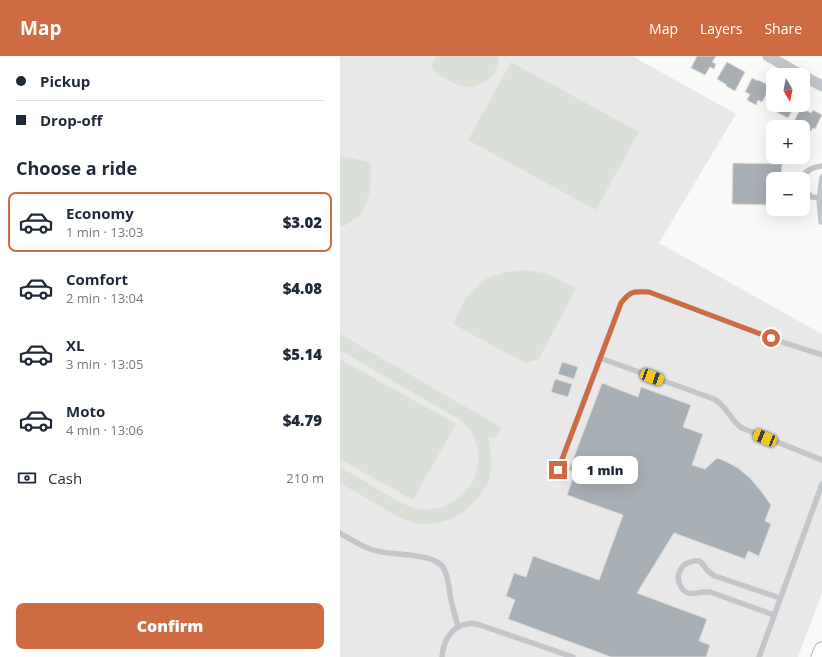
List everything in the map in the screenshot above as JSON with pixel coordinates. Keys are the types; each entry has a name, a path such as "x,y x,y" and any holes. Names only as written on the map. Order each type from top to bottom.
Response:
{"street":[{"path":"768,56 789,68"},
{"path":"810,79 822,86"},
{"path":"819,657 822,650"}],"lane":[{"path":"805,172 809,169 822,166"},
{"path":"821,222 822,177"},
{"path":"810,195 821,199"},
{"path":"558,470 621,303 625,297 631,293 649,292 785,343 822,354"},
{"path":"600,358 714,399 720,402 733,420 742,428 822,460"},
{"path":"759,657 822,484"},
{"path":"340,533 372,550 418,556 430,559 442,566 446,573 451,602 458,627"},
{"path":"774,616 710,592 693,594 688,593 683,590 680,585 678,574 684,564 696,561 701,562 709,572 715,576 780,598"},
{"path":"442,657 442,648 452,631 467,624 480,624 573,657"}],"shaded area":[{"path":"340,56 632,56 736,114 659,243 822,334 822,593 798,657 340,657"},
{"path":"436,56 499,56 497,67 492,76 477,86 470,87 448,81 436,71 431,66"},
{"path":"511,62 639,132 596,210 468,140"},
{"path":"340,156 370,162 371,175 370,190 366,204 359,216 344,226 340,226"},
{"path":"526,270 547,274 576,288 539,359 525,363 453,324 466,298 487,278 506,272"},
{"path":"340,334 502,428 495,439 488,437 491,453 489,479 473,504 465,511 437,523 416,523 398,516 340,483 340,467 406,505 421,509 435,509 448,505 459,498 468,489 478,466 478,453 474,436 469,428 460,420 340,350"},
{"path":"340,359 456,424 413,500 340,459"}],"building":[{"path":"697,56 716,56 712,62 716,64 714,69 710,67 705,75 691,68"},
{"path":"727,62 745,72 735,91 717,79"},
{"path":"752,78 766,84 766,95 762,102 758,100 756,105 747,100 750,94 745,92"},
{"path":"813,110 822,115 815,129 813,128 811,131 810,120 795,120 799,112 811,113"},
{"path":"777,112 791,112 788,118"},
{"path":"733,163 782,164 781,172 766,172 766,205 732,204"},
{"path":"562,362 578,367 574,379 558,374"},
{"path":"555,379 572,384 568,397 551,392"},
{"path":"602,383 638,397 641,387 691,405 683,427 703,434 692,465 705,469 717,458 725,461 738,468 750,478 771,505 765,521 771,524 759,556 748,551 745,559 674,533 637,593 707,619 699,641 710,645 706,657 611,657 508,619 515,600 506,596 514,573 526,577 533,556 599,580 623,515 567,495 575,472 569,470"}],"route":[{"path":"558,470 621,303 625,297 631,293 649,292 771,338"}]}
